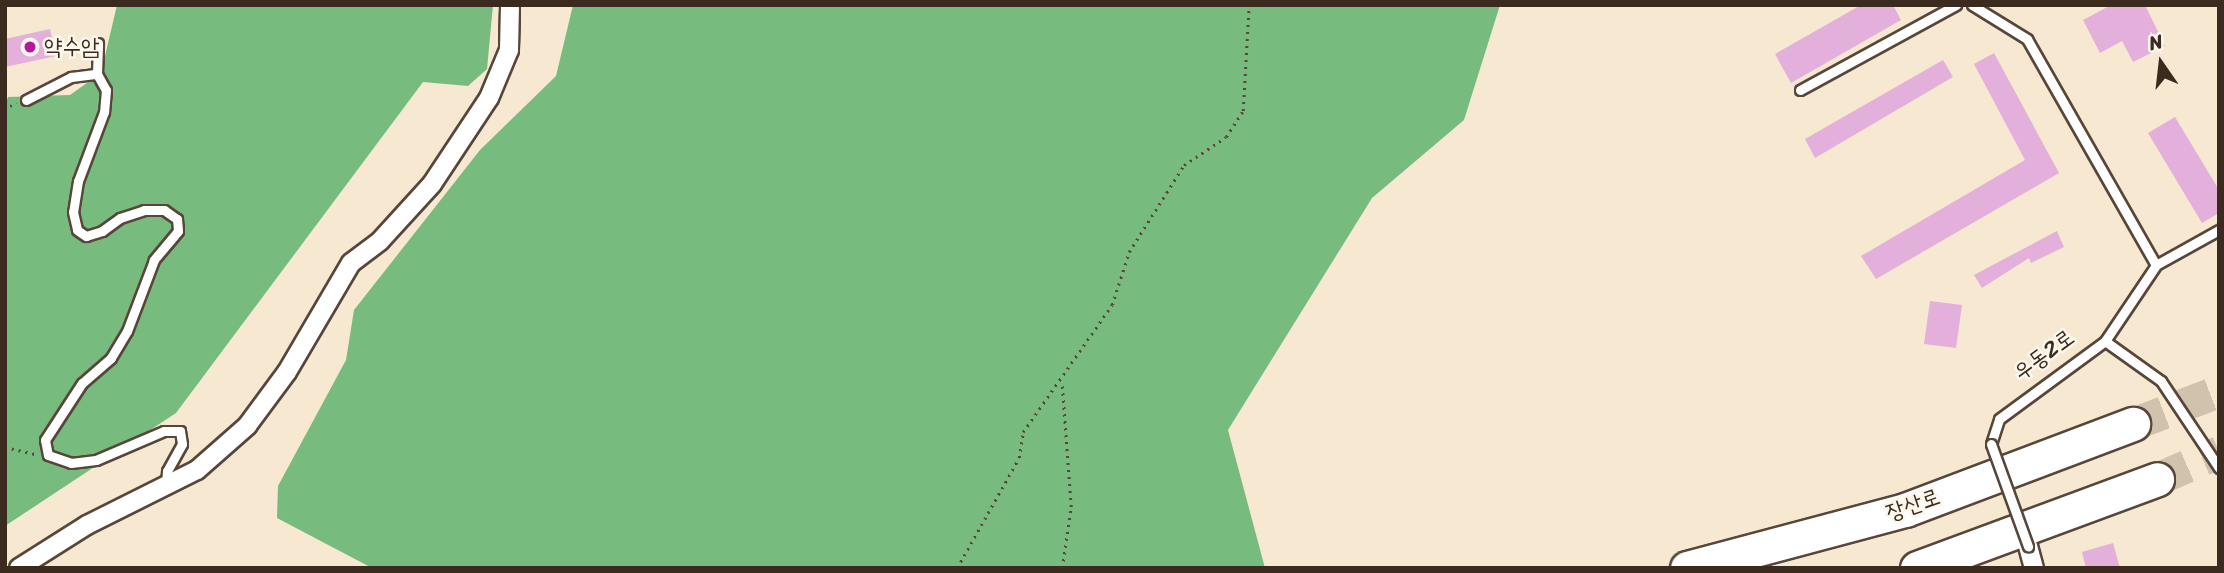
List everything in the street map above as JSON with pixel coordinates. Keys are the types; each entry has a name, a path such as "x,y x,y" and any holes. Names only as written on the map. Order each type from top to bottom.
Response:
{"highway":[{"name":"장산로","path":"1687,568 1905,510 2133,424"},
{"path":"1917,568 2157,479"}],"street":[{"path":"19,568 87,525 197,470 247,426 287,372 351,263 380,241 432,184 489,99 509,50 510,5"},
{"name":"우동2로","path":"2028,546 2034,568"}],"lane":[{"path":"1800,90 1956,5"},
{"path":"1972,5 2027,39 2155,265"},
{"path":"98,43 97,74 106,90 104,112 78,181 73,212 77,230 86,236 102,231 120,218 144,210 164,210 177,219 178,231 155,260 127,331 111,358 82,383 45,440 48,455 71,463 96,460 164,431 180,431 182,443 167,471 166,485"},
{"path":"26,100 71,77 97,74"},
{"path":"2105,341 2155,265 2219,230"},
{"name":"우동2로","path":"2028,546 1991,444 1998,419 2105,341 2161,381 2219,468"}],"path":[{"path":"957,568 1019,458 1023,432 1062,382 1112,305 1129,252 1184,164 1226,137 1242,111 1250,5"},
{"path":"1062,382 1071,507 1062,568"},
{"path":"5,447 48,455"}],"green space":[{"path":"117,5 493,5 487,69 468,86 423,82 176,413 5,526 5,106 8,97 70,95 101,73"},
{"path":"573,5 1500,5 1464,120 1372,198 1228,430 1265,568 372,568 277,518 278,486 346,360 354,310 480,150 556,76"}],"building":[{"path":"1861,5 1893,5 1901,20 1791,83 1775,54"},
{"path":"2111,5 2145,5 2165,46 2133,62 2122,41 2100,53 2083,20"},
{"name":"약수암","path":"50,29 56,56 5,67 5,39"},
{"path":"1994,53 2059,173 1876,279 1861,256 2025,160 1974,64"},
{"path":"1943,60 1953,77 1815,158 1805,139"},
{"path":"2175,117 2219,190 2219,213 2202,223 2148,133"},
{"path":"2057,231 2064,247 2031,263 2029,258 1982,288 1974,275"},
{"path":"1930,301 1962,305 1956,348 1924,344"},
{"path":"2113,543 2120,568 2086,568 2082,552"}],"tunnel":[{"path":"2133,424 2219,391"},
{"path":"2157,479 2219,452"}],"place":[{"name":"약수암","path":"30,47"}]}
